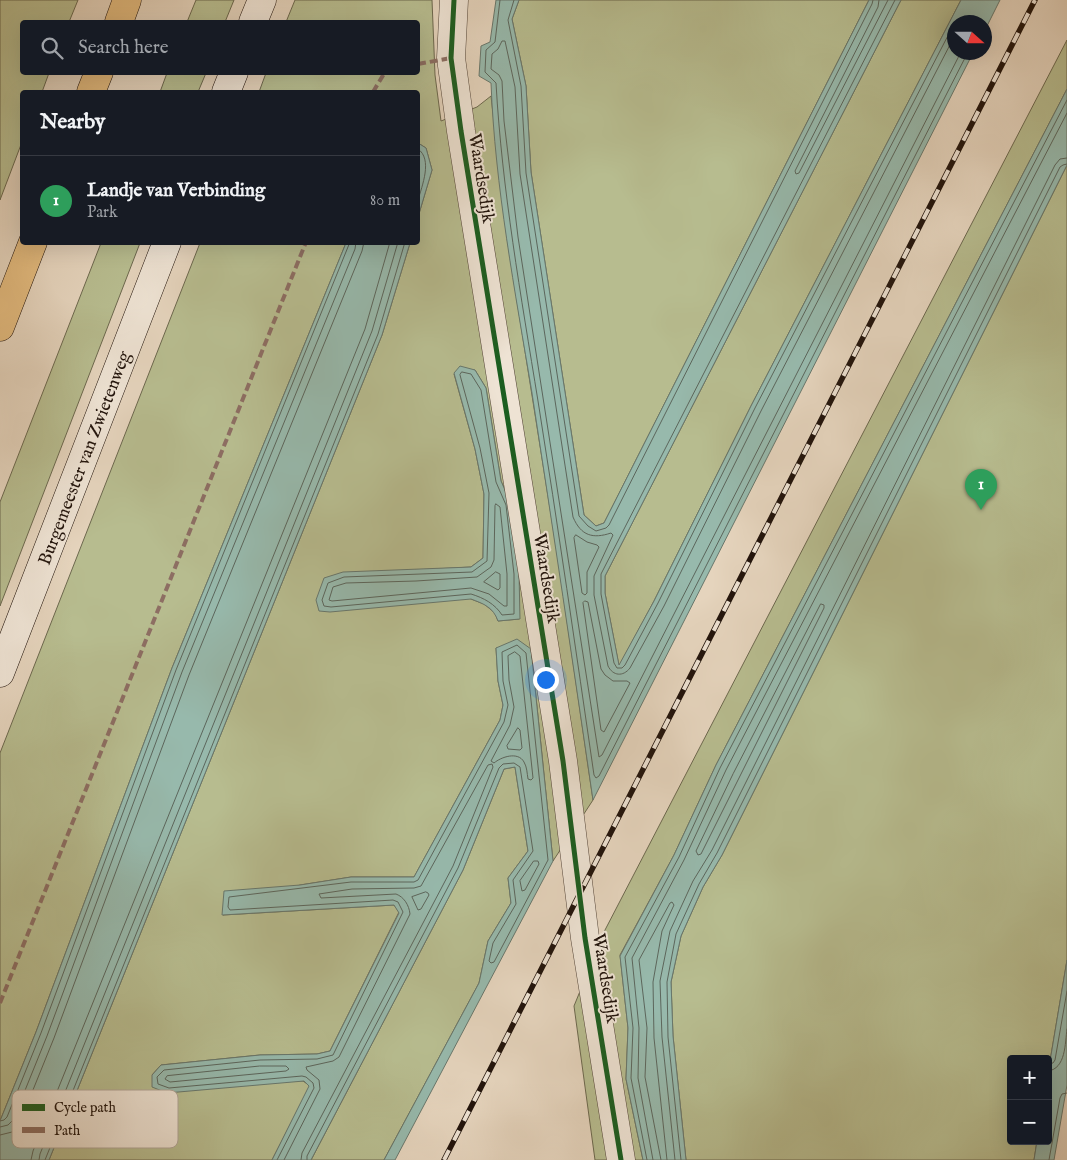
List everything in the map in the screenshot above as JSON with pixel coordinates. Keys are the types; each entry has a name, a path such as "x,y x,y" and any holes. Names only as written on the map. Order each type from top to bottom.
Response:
{"highway":[{"path":"120,20 128,0"},
{"path":"92,90 98,75"},
{"path":"0,326 32,245"}],"street":[{"path":"254,20 262,0"},
{"name":"Waardsedijk","path":"454,0 451,58 461,131 563,761 585,938 621,1160"},
{"path":"227,90 233,75"},
{"name":"Burgemeester van Zwietenweg","path":"0,673 167,245"}],"green space":[{"path":"0,0 78,0 70,20 20,20 20,75 48,75 43,90 20,90 20,147 0,200"},
{"path":"196,0 234,0 226,20 188,20"},
{"path":"295,0 432,0 435,75 441,121 477,107 491,96 507,238 558,559 593,800 553,861 531,649 496,648 498,681 503,705 500,720 414,877 351,877 300,885 223,915 394,905 399,912 330,1051 317,1054 260,1055 161,1065 152,1075 303,1081 310,1086 272,1160 49,1160 54,1148 178,1148 178,1090 77,1090 382,335 409,245 420,245 420,210 432,170 426,148 420,144 420,90 260,90 265,75 420,75 420,20 287,20","holes":["475,370 486,388 501,481 511,504 519,573 519,619 498,621 495,613 484,604 415,570 471,567 483,558 484,494 475,449 454,374"]},
{"path":"519,0 869,0 604,523 596,526 584,515 531,172 526,86 512,19"},
{"path":"901,0 961,0 953,15 947,15 947,27 619,666 605,593 605,576"},
{"path":"1067,40 1067,89 716,765 674,855 620,955 628,1028 626,1079 643,1160 595,1160 574,1006 605,930"},
{"path":"166,75 205,75 199,90 161,90"},
{"path":"1067,165 1067,960 1051,1055 1007,1055 1007,1145 1036,1145 1034,1160 686,1160 673,1036 671,982 681,936 703,887 722,855"},
{"path":"100,245 139,245 0,606 0,502"},
{"path":"199,245 345,245 172,668 36,1032 0,1121 0,753"},
{"path":"515,767 528,851 508,878 511,903 488,941 479,983 384,1160 311,1160 463,870 504,769"}],"water":[{"path":"496,0 519,0 512,19 526,86 531,172 584,515 596,526 604,523 869,0 901,0 605,576 605,593 619,665 654,601 751,406 947,27 947,60 969,60 593,800 501,200 491,83 479,76 481,46 490,42"},
{"path":"961,0 1000,0 992,16 953,15"},
{"path":"1067,89 1067,165 722,855 703,887 681,936 671,982 673,1036 686,1160 643,1160 626,1079 628,1028 620,956 674,855 716,765"},
{"path":"420,144 426,148 432,170 420,210"},
{"path":"345,245 409,245 382,335 77,1090 13,1090 172,668"},
{"path":"460,366 475,370 486,388 501,481 511,504 519,573 520,619 498,621 491,609 471,599 330,612 319,611 316,600 324,578 343,572 471,567 483,558 484,494 475,449 454,373"},
{"path":"517,639 531,649 553,861 395,1160 384,1160 479,983 488,941 511,903 508,878 528,851 515,767 504,769 463,870 311,1160 272,1160 309,1086 304,1081 178,1092 178,1090 160,1090 152,1087 152,1075 161,1065 260,1055 317,1054 330,1051 399,913 394,905 222,915 224,891 300,885 351,877 414,877 500,720 503,705 498,681 496,648"},
{"path":"1067,960 1067,1085 1054,1160 1034,1160 1036,1145 1052,1145 1051,1055"},
{"path":"12,1091 12,1148 54,1148 49,1160 0,1160 0,1121"}],"railway":[{"path":"444,1160 1035,0"}],"marked path":[{"path":"420,64 451,58"},
{"path":"374,90 383,75"},
{"path":"0,1003 305,245"}],"cycle path":[{"path":"454,0 451,58 461,131 563,761 585,938 621,1160"}],"place":[{"name":"Landje van Verbinding","path":"981,510"}]}
